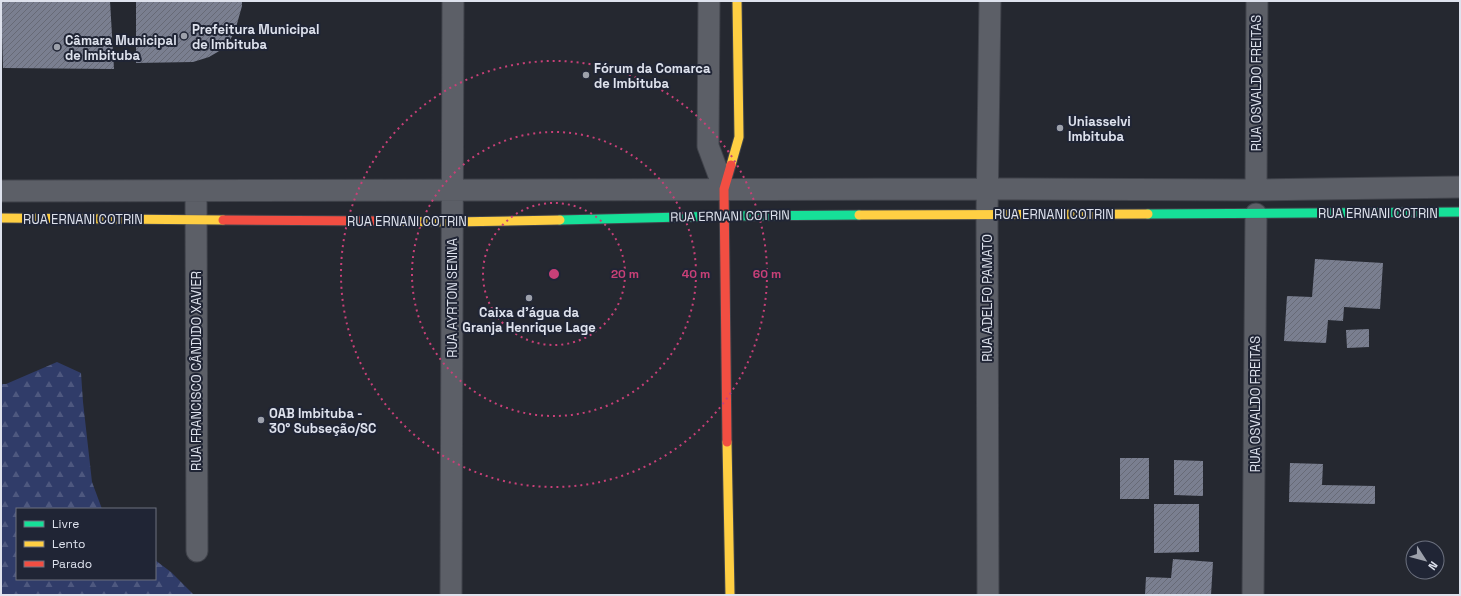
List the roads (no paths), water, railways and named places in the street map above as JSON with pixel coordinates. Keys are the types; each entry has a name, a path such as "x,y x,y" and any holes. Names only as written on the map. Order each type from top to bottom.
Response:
{"street":[{"name":"RUA AYRTON SENNA","path":"451,595 453,1"},
{"path":"709,1 708,146 724,189"},
{"path":"730,595 724,189 739,137 737,1"},
{"name":"RUA ADELFO PAMATO","path":"988,595 987,215 990,1"},
{"name":"RUA OSVALDO FREITAS","path":"1256,1 1256,190"},
{"name":"RUA ERNANI COTRIN","path":"6,191 724,189 1256,190 1460,187"},
{"path":"6,191 6,218"},
{"name":"RUA FRANCISCO CÂNDIDO XAVIER","path":"196,191 197,551"},
{"name":"RUA ERNANI COTRIN","path":"6,218 453,222 724,216 1460,212"},
{"name":"RUA OSVALDO FREITAS","path":"1253,595 1256,214"}],"place":[{"name":"Prefeitura Municipal de Imbituba","path":"184,36"},
{"name":"Câmara Municipal de Imbituba","path":"57,47"},
{"name":"Fórum da Comarca de Imbituba","path":"586,75"},
{"name":"Uniasselvi Imbituba","path":"1060,128"},
{"name":"Caixa d'água da Granja Henrique Lage","path":"529,298"},
{"name":"OAB Imbituba - 30° Subseção/SC","path":"261,420"}]}
